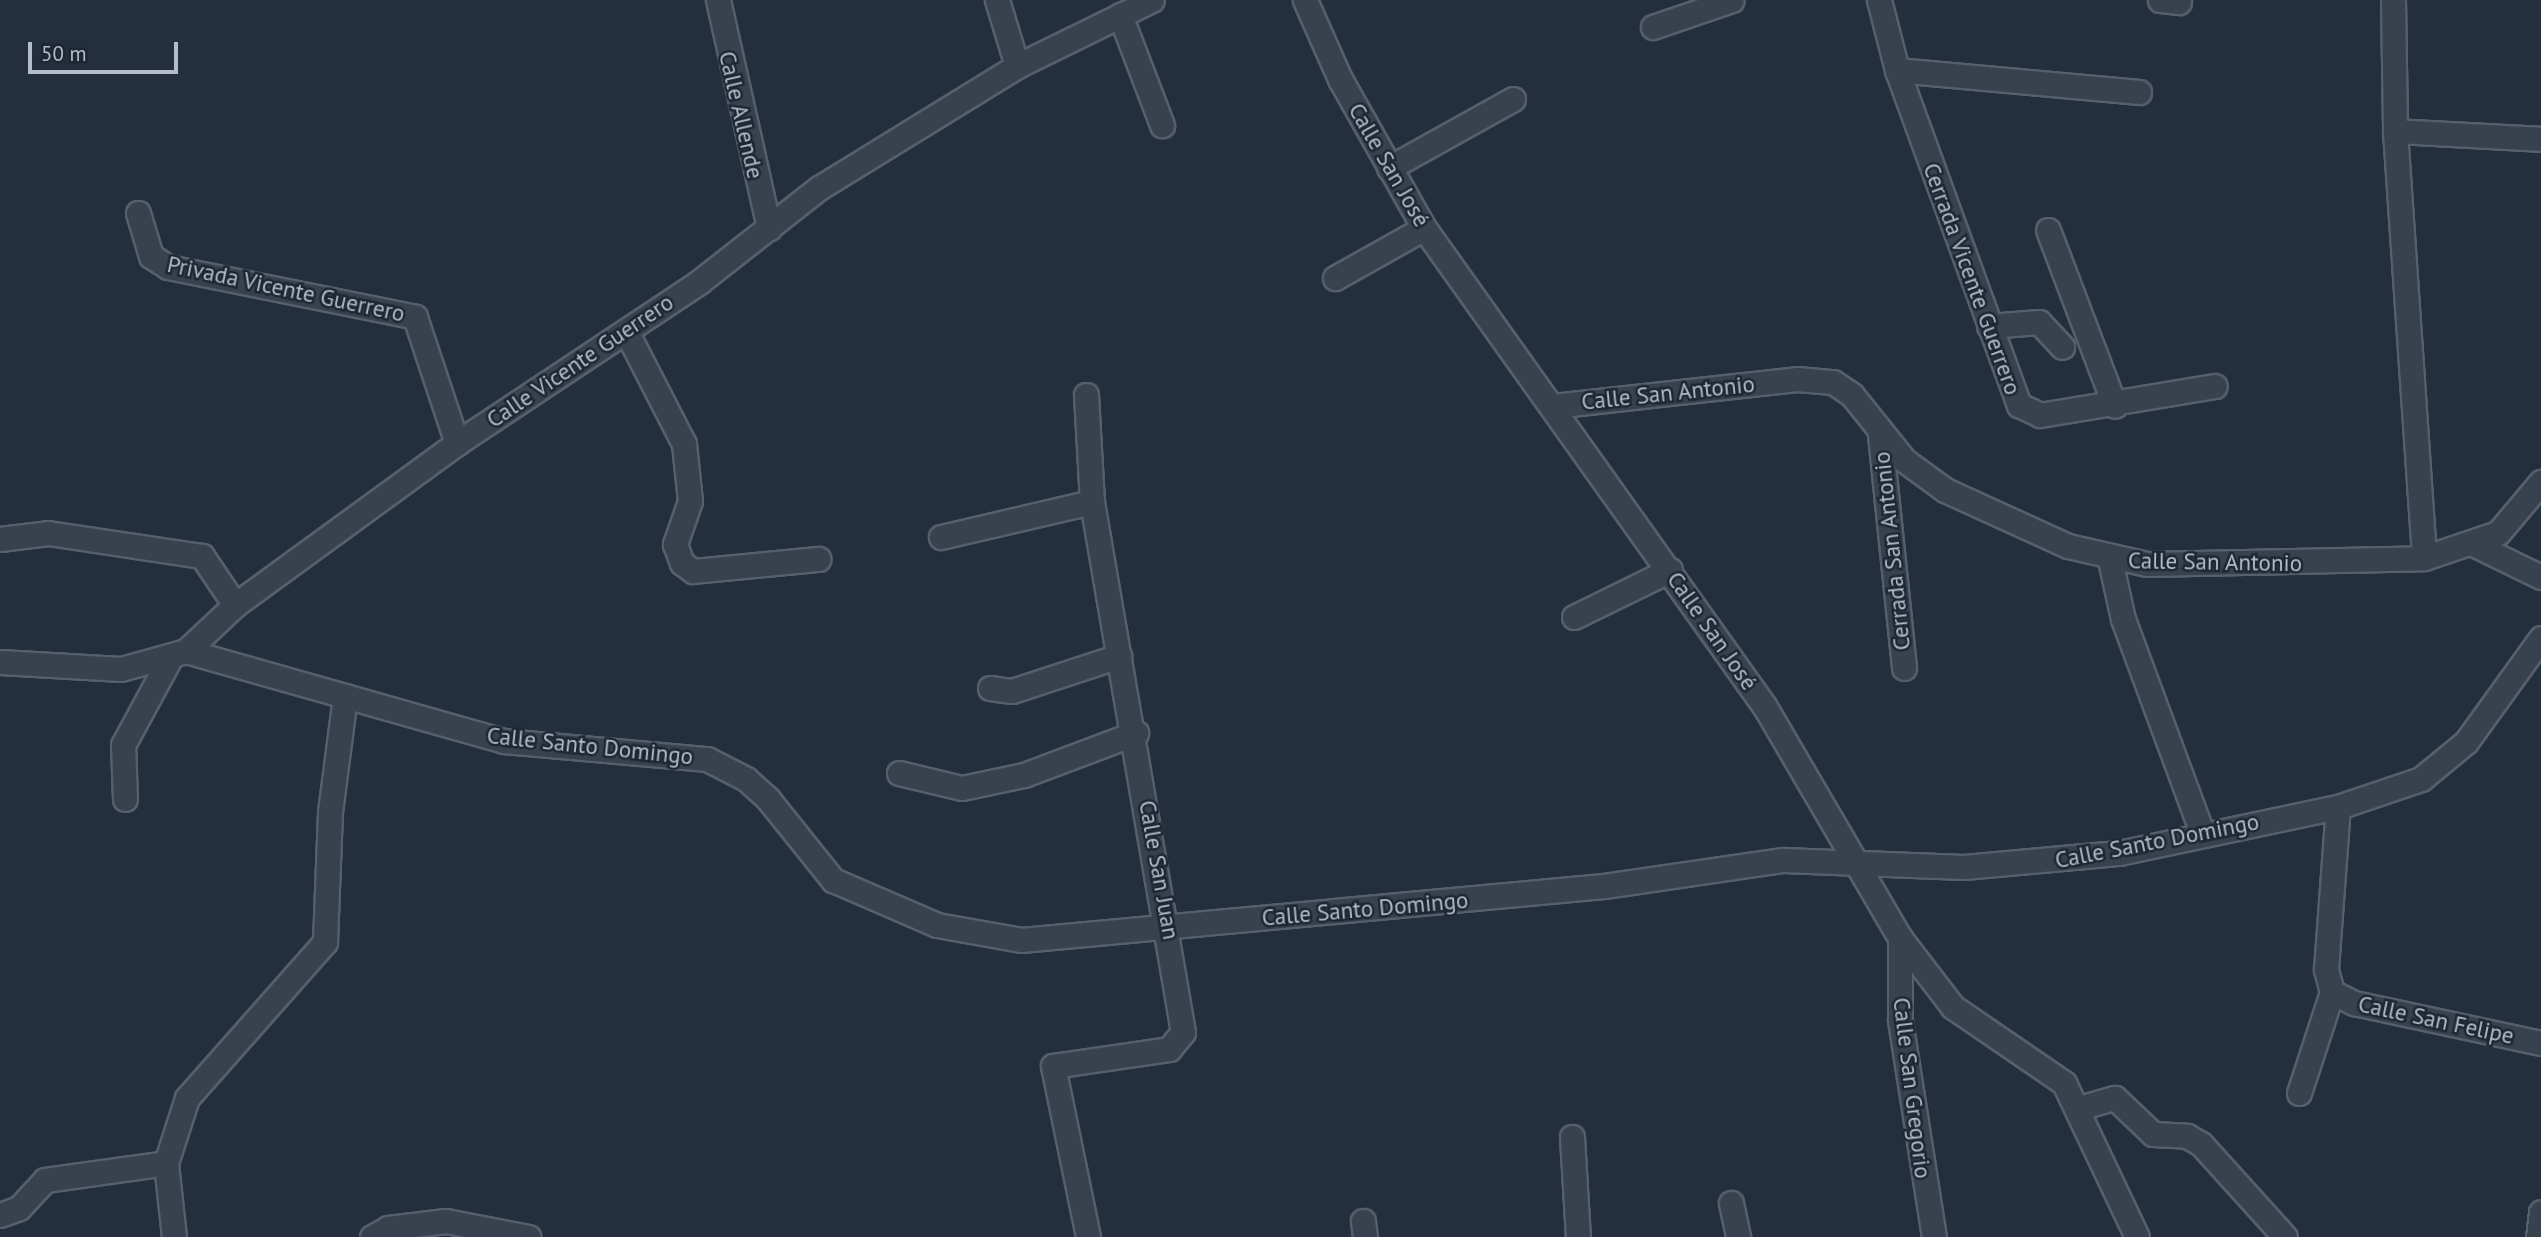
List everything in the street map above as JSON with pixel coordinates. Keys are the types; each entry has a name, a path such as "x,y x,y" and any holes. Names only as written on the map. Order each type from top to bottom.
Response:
{"street":[{"name":"Calle Allende","path":"718,0 769,228"},
{"path":"996,0 1017,66"},
{"name":"Calle Vicente Guerrero","path":"177,655 235,606 457,443 626,331 881,147 977,96 1017,66 1152,0"},
{"name":"Calle San José","path":"1305,0 1389,168 1424,228 1670,570 1858,859 1900,938 1942,997 2064,1083 2079,1108 2137,1237"},
{"path":"1653,27 1732,0"},
{"name":"Cerrada Vicente Guerrero","path":"1879,0 1897,70 2011,392 2027,412 2115,406 2215,386"},
{"path":"2396,3 2395,131 2424,558"},
{"path":"1120,15 1162,125"},
{"path":"1897,70 2139,92"},
{"path":"1389,168 1513,99"},
{"path":"2395,131 2541,139"},
{"name":"Privada Vicente Guerrero","path":"138,213 151,256 168,267 415,317 457,443"},
{"path":"1335,278 1424,228"},
{"path":"2048,230 2115,406"},
{"path":"1989,326 2039,322 2062,347"},
{"path":"626,331 684,444 690,501 675,544 682,564 694,571 818,559"},
{"name":"Calle San Antonio","path":"1553,406 1819,379 1852,395 1880,435 1924,475 1984,512 2110,560 2424,558 2475,545 2498,533 2541,482"},
{"name":"Calle San Juan","path":"1086,395 1092,502 1169,926 1181,1041 1162,1050 1060,1061 1052,1068 1088,1237"},
{"name":"Cerrada San Antonio","path":"1880,435 1904,667"},
{"path":"941,537 1092,502"},
{"path":"0,539 48,533 202,556 235,606"},
{"path":"2475,545 2541,577"},
{"path":"2110,560 2123,619 2202,832"},
{"path":"1574,617 1670,570"},
{"name":"Calle Santo Domingo","path":"177,655 345,696 504,741 707,759 746,779 768,799 833,880 937,925 1021,940 1578,889 1783,860 1858,859 1911,867 2043,863 2339,807 2399,789 2442,765 2487,715 2541,638"},
{"path":"0,662 121,669 177,655"},
{"path":"125,799 123,745 177,655"},
{"path":"989,688 1012,691 1119,656"},
{"path":"174,1237 166,1163 195,1084 325,942 330,812 345,696"},
{"path":"899,773 962,788 1024,775 1136,733"},
{"name":"Calle San Felipe","path":"2299,1093 2332,992 2326,970 2339,807"},
{"name":"Calle San Gregorio","path":"1900,938 1900,1020 1934,1237"},
{"name":"Calle San Felipe","path":"2332,992 2354,1003 2541,1043"},
{"path":"2079,1108 2115,1098 2153,1134 2187,1136 2201,1144 2285,1237"},
{"path":"1572,1137 1578,1237"},
{"path":"0,1215 19,1208 45,1180 166,1163"},
{"path":"1731,1203 1738,1237"},
{"path":"2538,1237 2541,1212"},
{"path":"372,1237 388,1228 446,1221 528,1237"}]}
